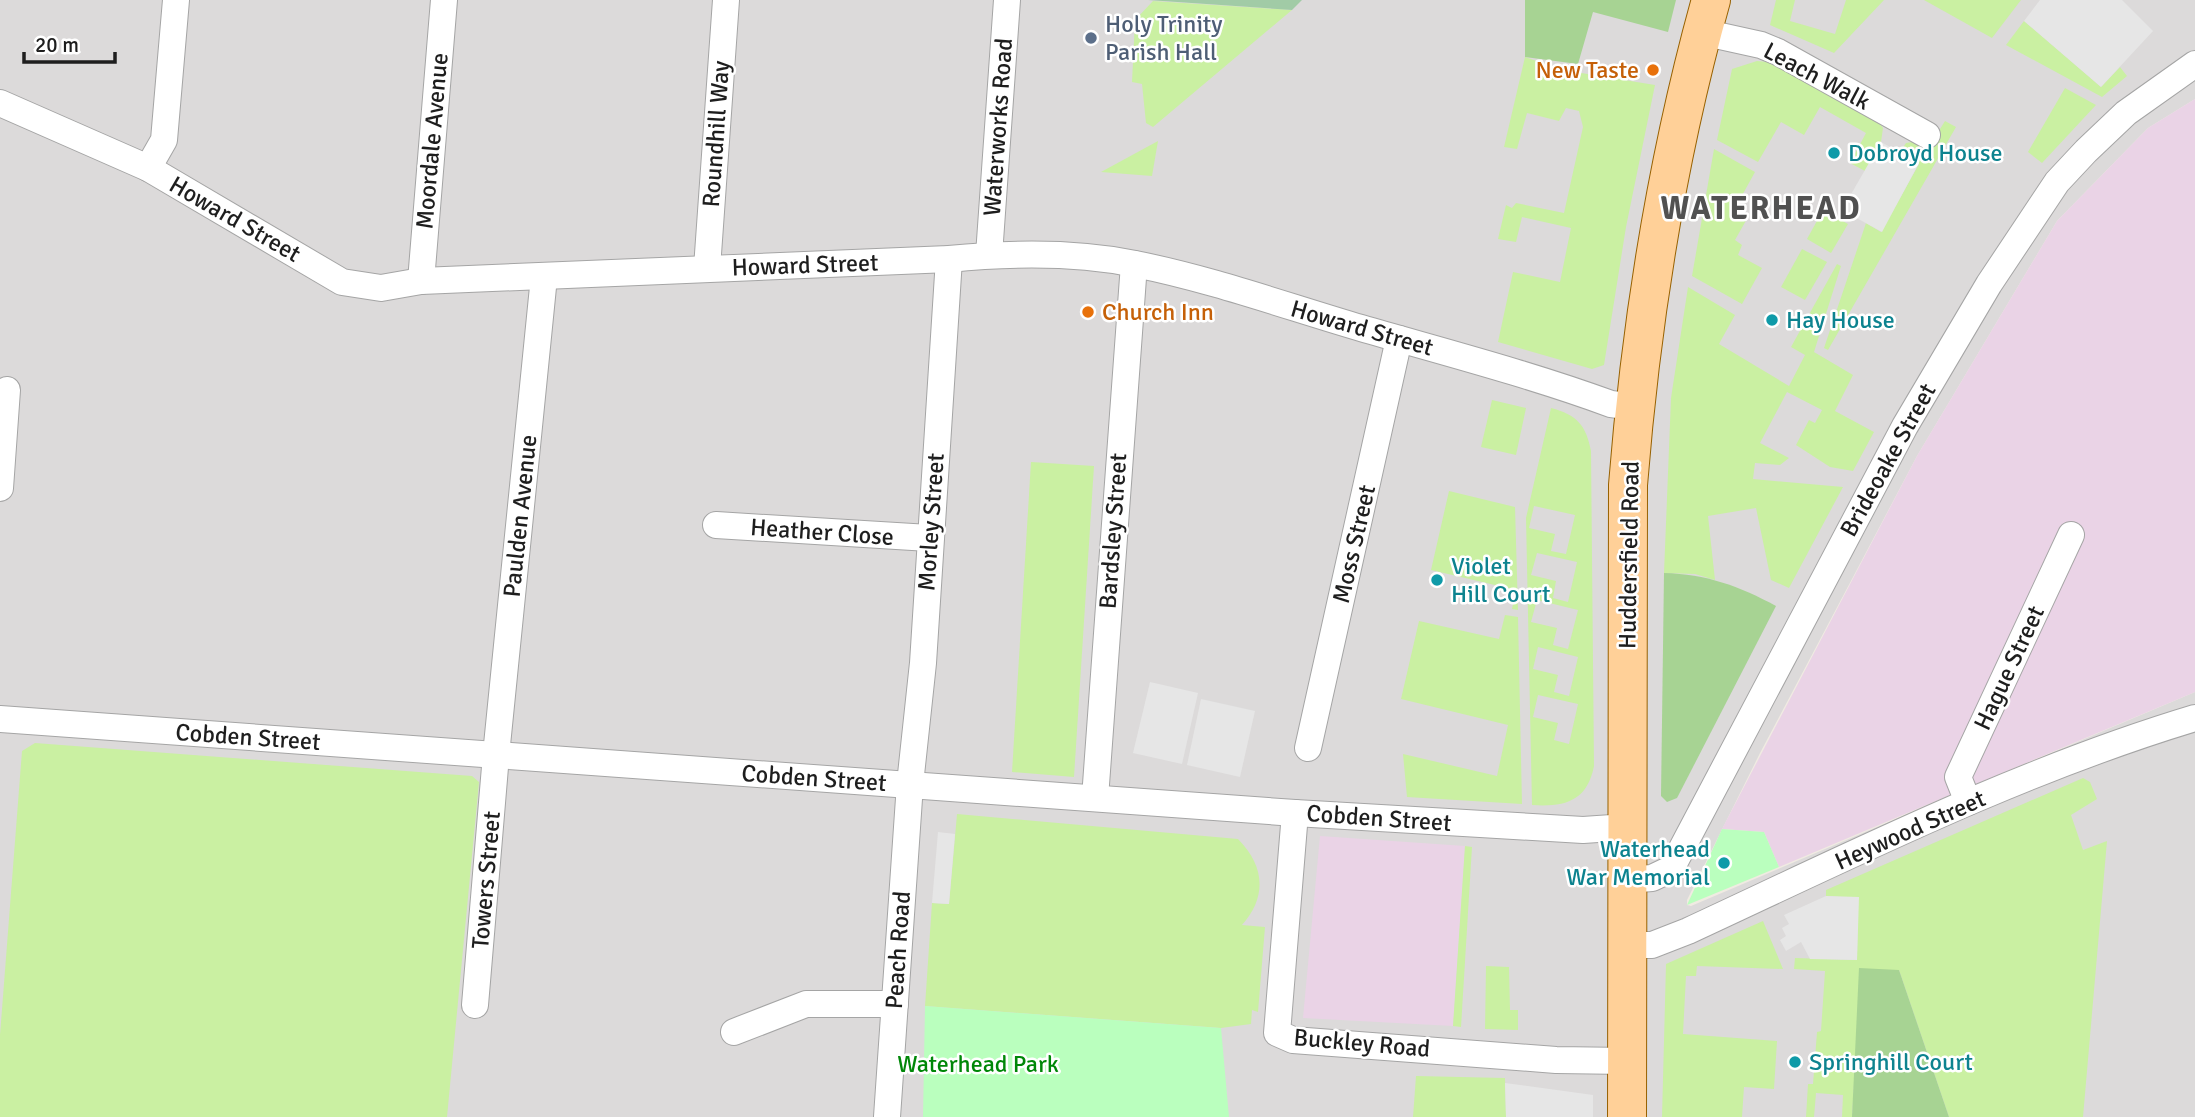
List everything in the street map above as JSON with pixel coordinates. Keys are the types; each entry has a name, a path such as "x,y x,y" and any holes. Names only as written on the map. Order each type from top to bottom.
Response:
{"main road":[{"name":"Huddersfield Road","path":"1627,1117 1627,554 1634,407 1671,170 1706,16"}],"street":[{"path":"149,168 164,140 176,0"},
{"name":"Moordale Avenue","path":"421,281 444,0"},
{"name":"Roundhill Way","path":"707,268 726,0"},
{"name":"Waterworks Road","path":"989,255 1007,0"},
{"name":"Leach Walk","path":"1706,16 1778,52 1927,135"},
{"name":"Brideoake Street","path":"1628,880 1652,878 1671,869 1905,426 1989,284 2057,183 2126,113 2195,64"},
{"name":"Howard Street","path":"0,103 149,168 342,282 381,288 421,281 949,259 989,255 1079,258 1134,264 1399,339 1611,404 1634,407"},
{"name":"Morley Street","path":"911,784 923,663 949,259"},
{"name":"Bardsley Street","path":"1095,798 1134,264"},
{"name":"Paulden Avenue","path":"496,755 544,277"},
{"name":"Moss Street","path":"1308,748 1399,339"},
{"path":"0,488 6,390"},
{"name":"Heather Close","path":"716,525 929,538"},
{"name":"Hague Street","path":"1968,802 1958,777 2071,535"},
{"name":"Heywood Street","path":"1628,945 1652,945 1688,931 1968,802 2099,751 2195,718"},
{"name":"Cobden Street","path":"0,719 1295,813 1583,830 1627,827"},
{"name":"Towers Street","path":"475,1005 496,755"},
{"name":"Peach Road","path":"887,1117 911,784"},
{"name":"Buckley Road","path":"1295,813 1277,1033 1293,1040 1556,1060 1627,1061"},
{"path":"734,1032 806,1004 829,1001 895,1004"}],"shaded area":[{"path":"0,0 2195,0 2195,99 2148,128 2057,221 1917,456 1760,753 1687,900 1687,905 1691,906 2195,692 2195,1117 0,1117"},
{"path":"2040,0 2122,0 2153,31 2101,87 2024,21"},
{"path":"2195,99 2195,692 1779,867 1764,832 1722,829 1917,456 2057,221 2148,128"},
{"path":"1881,142 1919,163 1882,232 1842,210"},
{"path":"1150,682 1198,693 1182,764 1133,753"},
{"path":"1201,699 1255,711 1240,777 1187,765"},
{"path":"938,832 955,834 949,904 932,903"},
{"path":"1320,836 1465,846 1453,1026 1303,1018"},
{"path":"1826,896 1859,897 1857,960 1810,959 1801,942 1786,951 1780,940 1786,936 1782,928 1789,924 1784,915"},
{"path":"1505,1083 1593,1095 1593,1117 1506,1117"}],"green space":[{"path":"1148,0 1302,0 1292,10"},
{"path":"1525,0 1676,0 1668,32 1593,12 1578,64 1525,57"},
{"path":"1776,0 1795,0 1790,21 1835,34 1846,0 1884,0 1834,53 1770,25"},
{"path":"1924,0 2021,0 1992,38"},
{"path":"1153,1 1292,10 1153,127 1146,123 1142,84 1132,82 1135,20"},
{"path":"2024,21 2101,87 2120,67 2127,76 2102,97 2006,45"},
{"path":"1525,57 1563,70 1655,85 1626,227 1604,365 1592,369 1498,342 1513,272 1560,282 1571,228 1522,217 1516,242 1498,239 1506,205 1512,208 1516,203 1564,213 1583,127 1579,111 1566,108 1559,121 1527,113 1517,149 1504,147"},
{"path":"1757,61 1768,62 1878,121 1883,128 1881,142 1865,171 1850,163 1866,133 1820,107 1804,135 1781,122 1758,162 1717,140 1732,69"},
{"path":"2065,88 2096,105 2042,163 2028,152"},
{"path":"1945,121 1956,127 1828,350 1824,348 1866,223 1881,232 1919,164 1900,152 1906,143 1912,142 1927,150"},
{"path":"1158,141 1152,176 1101,172"},
{"path":"1714,149 1755,172 1734,210 1748,217 1735,240 1742,245 1738,255 1762,268 1742,304 1692,276"},
{"path":"1823,210 1848,224 1831,253 1807,239"},
{"path":"1802,249 1827,262 1805,300 1781,287"},
{"path":"1837,264 1841,266 1814,352 1853,375 1835,411 1874,432 1853,471 1830,467 1796,445 1809,420 1815,423 1822,410 1787,392 1760,443 1789,458 1780,465 1755,463 1753,479 1843,487 1789,588 1771,580 1756,508 1708,516 1715,580 1695,574 1664,573 1671,398 1688,287 1735,315 1719,344 1789,386 1805,355 1791,347"},
{"path":"1492,400 1526,408 1516,455 1481,447"},
{"path":"1551,408 1568,414 1579,422 1591,451 1594,766 1591,778 1580,795 1554,805 1532,805 1526,518","holes":["1534,506 1575,515 1566,554 1551,551 1555,534 1529,528","1537,553 1577,562 1568,602 1553,598 1556,581 1531,575","1537,600 1578,610 1568,649 1553,645 1557,628 1531,622","1538,647 1578,657 1569,696 1554,692 1558,675 1533,669","1538,695 1578,704 1569,744 1554,740 1558,723 1533,717"]},
{"path":"1031,462 1094,466 1074,777 1012,772"},
{"path":"1449,491 1515,507 1518,610 1512,609 1516,590 1431,570"},
{"path":"1664,573 1722,582 1776,606 1677,798 1667,802 1661,796"},
{"path":"1505,615 1518,617 1522,804 1407,797 1403,754 1497,776 1508,725 1401,699 1419,621 1499,639"},
{"path":"35,743 472,776 479,782 447,1117 0,1117 0,1035 22,751"},
{"path":"2083,778 2090,782 2097,799 2071,815 2083,850 2107,841 2083,1117 1949,1117 1899,970 1857,1034 1852,1117 1842,1117 1843,1095 1816,1093 1814,1117 1806,1117 1808,1084 1813,1084 1817,1032 1821,1031 1825,971 1794,969 1795,958 1857,960 1858,898 1826,896 1826,890"},
{"path":"957,814 1238,839 1254,860 1260,882 1256,904 1242,925 1265,927 1258,1012 1252,1010 1251,1024 1221,1028 925,1006 932,903 949,904"},
{"path":"1722,829 1764,832 1779,867 1687,905"},
{"path":"1465,846 1472,847 1461,1027 1453,1026"},
{"path":"1763,921 1783,969 1697,966 1696,976 1686,976 1683,1034 1777,1041 1774,1089 1744,1087 1742,1117 1662,1117 1666,964"},
{"path":"1486,966 1509,967 1510,1010 1518,1010 1518,1030 1485,1029"},
{"path":"1859,968 1899,970 1949,1117 1852,1117"},
{"name":"Waterhead Park","path":"925,1006 1221,1028 1229,1117 923,1117"},
{"path":"1416,1076 1505,1078 1506,1117 1413,1117"}],"place":[{"name":"Holy Trinity Parish Hall","path":"1091,38"},
{"name":"New Taste","path":"1653,70"},
{"name":"Dobroyd House","path":"1834,153"},
{"name":"Church Inn","path":"1088,312"},
{"name":"Hay House","path":"1772,320"},
{"name":"Violet Hill Court","path":"1437,580"},
{"name":"Waterhead War Memorial","path":"1724,863"},
{"name":"Springhill Court","path":"1795,1062"}],"district":[{"name":"WATERHEAD","path":"1761,208"}]}
